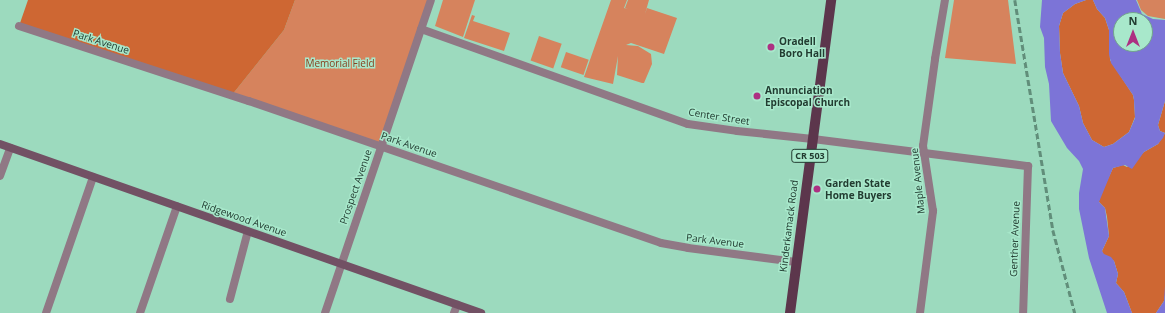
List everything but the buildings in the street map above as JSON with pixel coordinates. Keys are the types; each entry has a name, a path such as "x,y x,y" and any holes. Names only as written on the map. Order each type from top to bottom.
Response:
{"main road":[{"name":"Kinderkamack Road","path":"790,313 831,0"}],"street":[{"name":"Prospect Avenue","path":"325,313 431,0"},
{"name":"Maple Avenue","path":"920,313 933,211 923,146 945,0"},
{"name":"Park Avenue","path":"19,26 381,146 661,243 796,262"},
{"name":"Center Street","path":"421,29 688,124 1028,166"},
{"name":"Ridgewood Avenue","path":"0,144 341,264 455,309 481,313"},
{"path":"0,176 10,148"},
{"name":"Genther Avenue","path":"1023,313 1028,166"},
{"path":"46,313 93,177"},
{"path":"140,313 177,206"},
{"path":"230,298 248,231"}],"green space":[{"name":"Memorial Field","path":"295,0 431,0 381,146 232,95 284,30"},
{"path":"443,0 475,0 463,37 435,26"},
{"path":"611,0 627,0 624,8 628,9 625,8 628,0 649,0 645,14 647,8 677,18 664,54 631,43 626,45 638,46 651,54 652,64 644,83 617,75 618,56 613,84 584,77"},
{"path":"954,0 1008,0 1016,64 945,58"},
{"path":"1137,0 1165,0 1165,19 1153,17 1153,12 1143,12"},
{"path":"472,15 475,16 473,21 510,33 504,51 464,38"},
{"path":"539,36 562,44 553,68 531,61"},
{"path":"566,52 589,60 583,75 561,67"}],"shaded area":[{"path":"28,0 295,0 284,30 232,95 19,26"},
{"path":"1042,0 1086,0 1075,4 1063,13 1059,26 1060,53 1063,73 1079,106 1083,123 1092,140 1104,147 1113,144 1129,132 1135,118 1134,100 1133,95 1111,63 1109,54 1109,30 1105,18 1097,9 1093,0 1136,0 1141,12 1113,12 1113,52 1153,52 1153,19 1165,20 1165,101 1158,125 1160,131 1165,133 1158,144 1144,152 1132,169 1125,165 1113,168 1099,202 1105,208 1109,236 1102,251 1114,261 1118,274 1116,283 1124,292 1132,313 1107,313 1089,258 1079,209 1079,193 1083,169 1079,161 1067,148 1051,121 1049,84 1045,67 1044,38 1040,27"},
{"path":"1086,0 1093,0 1097,9 1105,18 1109,30 1110,60 1133,95 1134,100 1135,117 1129,132 1113,144 1104,147 1092,140 1083,123 1079,106 1063,73 1060,53 1059,26 1063,13 1075,4"},
{"path":"1165,101 1165,133 1160,131 1158,125"},
{"path":"1165,133 1164,301 1156,313 1132,313 1124,292 1116,283 1118,274 1114,261 1103,254 1102,251 1109,236 1105,208 1099,202 1099,198 1113,168 1123,165 1127,167 1144,152 1158,144"},
{"path":"1165,286 1165,313 1156,313 1164,301"}],"railway":[{"path":"1015,0 1053,230 1075,313"}],"place":[{"name":"Oradell Boro Hall","path":"771,47"},
{"name":"Annunciation Episcopal Church","path":"757,96"},
{"name":"Garden State Home Buyers","path":"817,189"}]}
